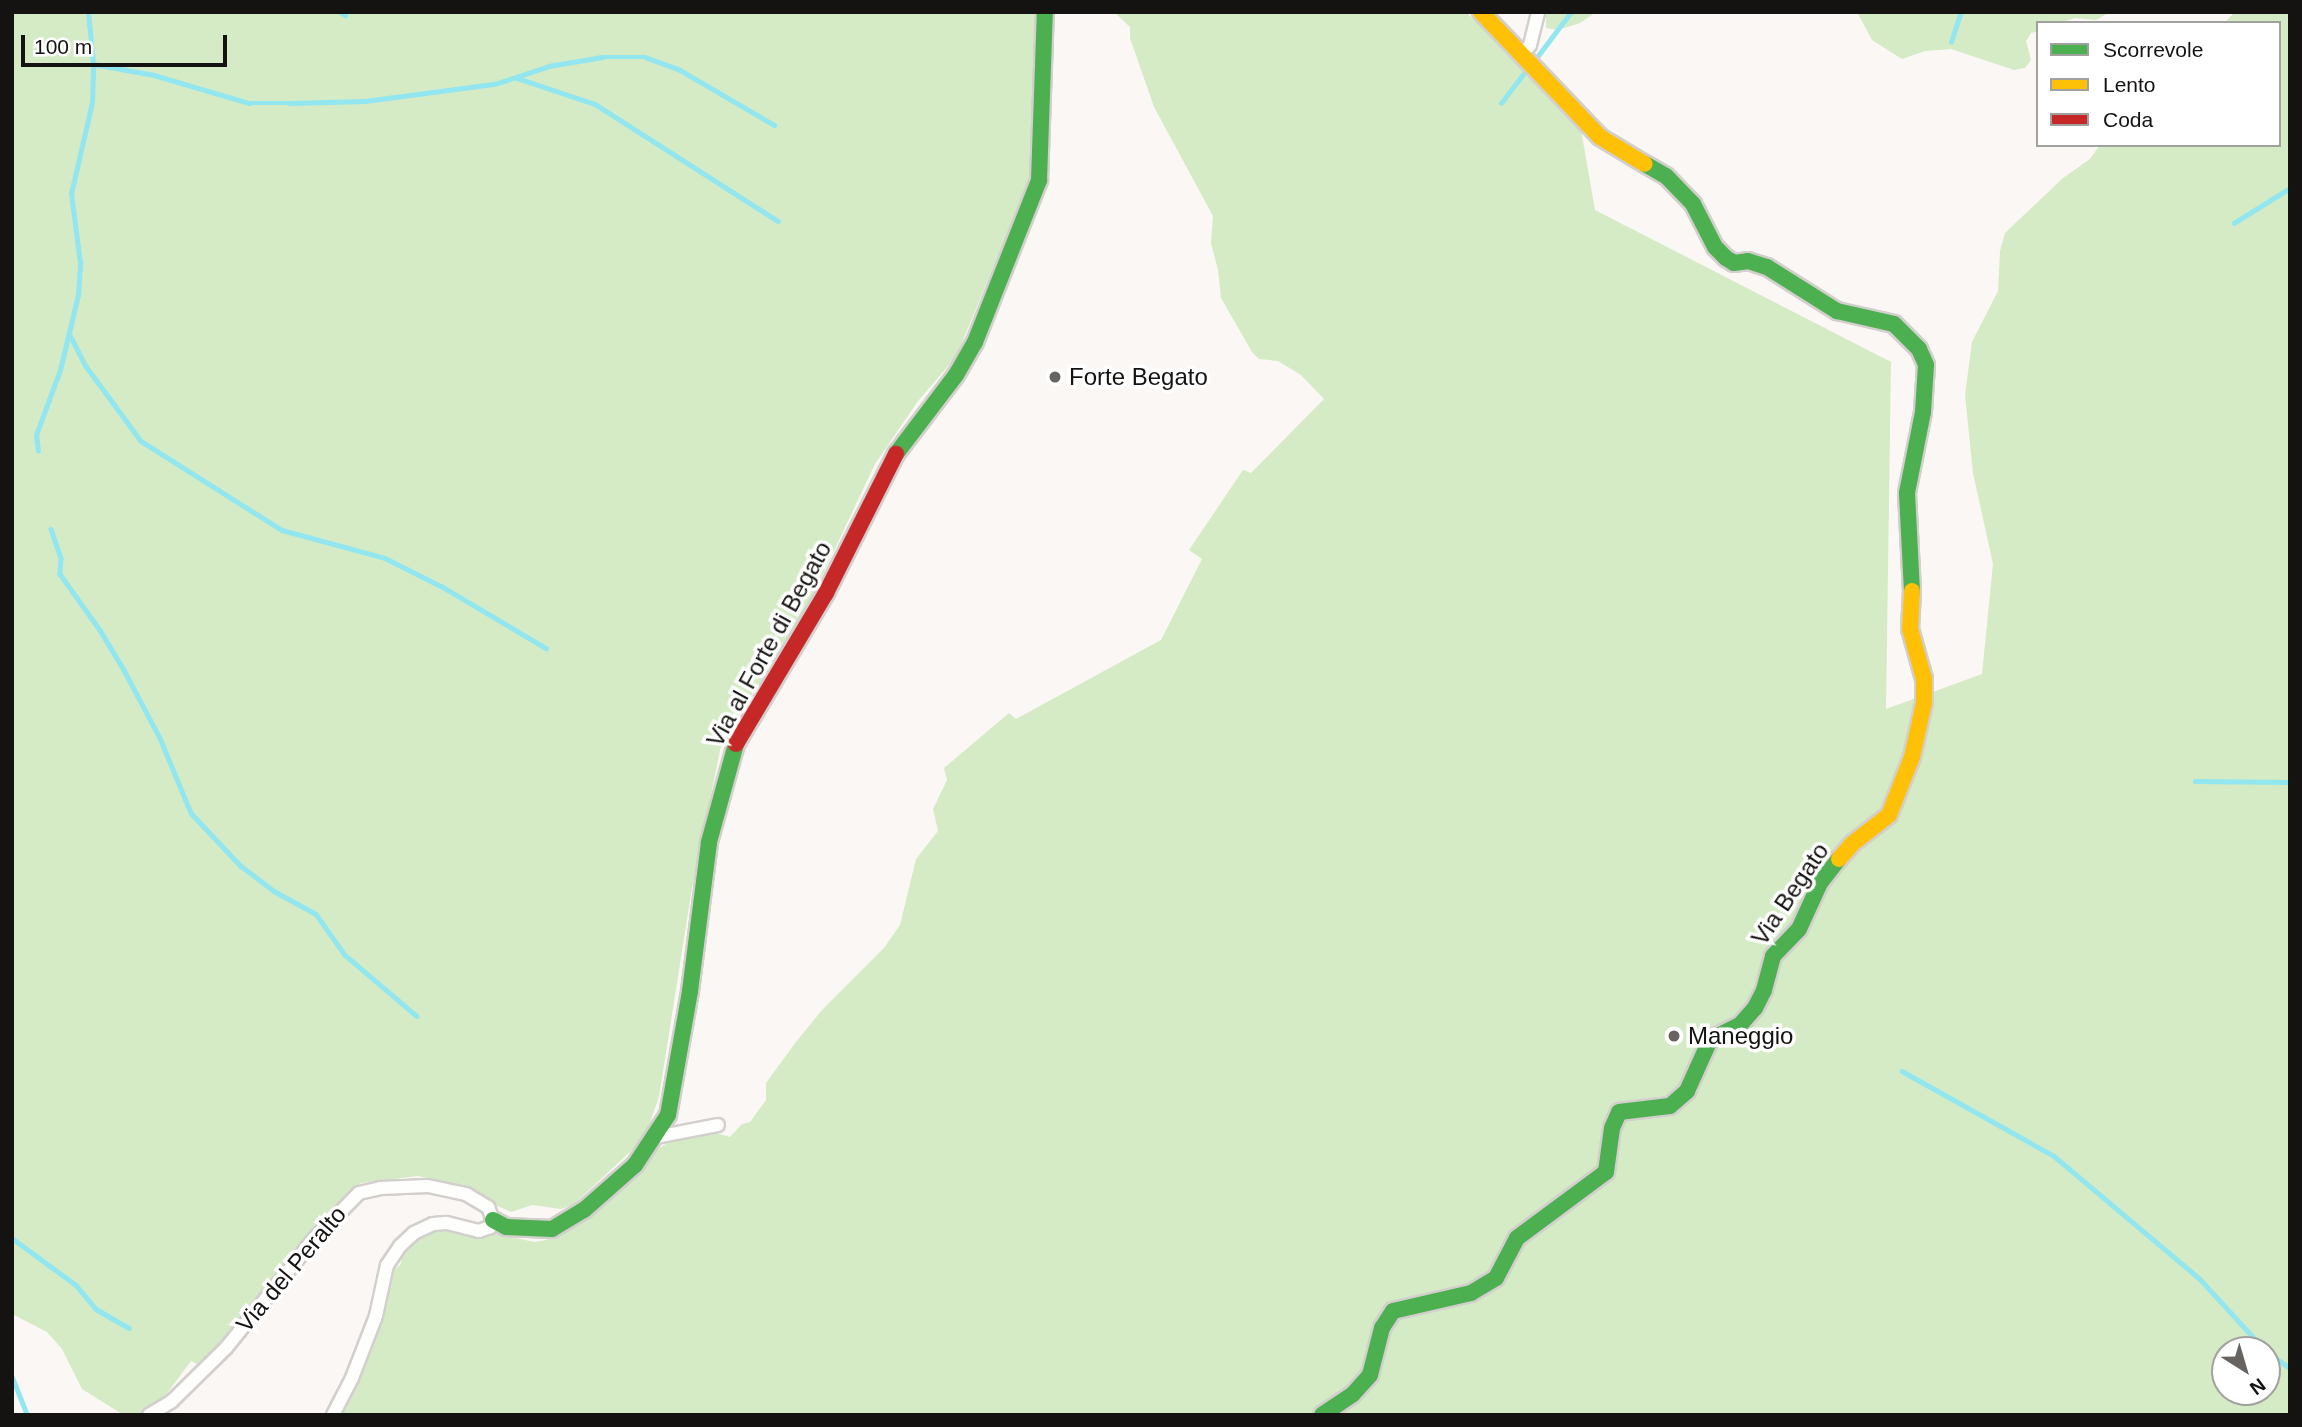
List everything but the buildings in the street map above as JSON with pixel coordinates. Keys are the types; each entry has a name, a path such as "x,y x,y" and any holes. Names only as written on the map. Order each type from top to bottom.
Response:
{"street":[{"name":"Via al Forte di Begato","path":"493,1220 506,1227 552,1229 584,1210 635,1165 656,1137 668,1115 690,992 709,842 731,756 740,733 826,593 879,484 900,448 956,375 975,342 1039,180 1045,12"},
{"path":"1481,12 1522,54 1530,45 1538,12"},
{"name":"Via Begato","path":"1322,1415 1353,1394 1370,1375 1382,1328 1393,1311 1471,1293 1496,1278 1517,1238 1606,1172 1612,1128 1619,1112 1655,1110 1670,1106 1686,1091 1710,1040 1740,1025 1755,1008 1764,990 1773,956 1799,929 1820,883 1852,844 1889,815 1912,757 1924,703 1924,679 1910,629 1912,583 1908,477 1923,412 1926,375 1923,356 1911,338 1884,320 1830,308 1767,267 1748,261 1734,262 1726,258 1715,247 1693,204 1666,176 1600,136 1522,54"},
{"path":"656,1137 718,1125"},
{"name":"Via del Peralto","path":"149,1415 171,1402 226,1348 314,1238 359,1193 380,1188 428,1186 466,1194 488,1207 493,1220"},
{"path":"332,1415 352,1378 376,1316 387,1265 400,1246 414,1233 433,1224 446,1223 479,1231 490,1227 493,1220"}],"green space":[{"path":"12,12 1037,12 1033,171 956,357 918,401 875,464 803,616 722,741 692,888 659,1097 644,1139 573,1205 561,1209 532,1205 511,1212 451,1185 418,1176 361,1183 348,1192 297,1249 256,1308 201,1366 191,1361 162,1400 144,1413 122,1414 82,1389 62,1349 47,1332 12,1314"},
{"path":"1114,12 1466,12 1580,124 1595,210 1891,362 1886,709 1982,674 1993,564 1973,473 1965,395 1972,342 1998,291 2000,251 2005,233 2063,178 2090,159 2099,147 2281,147 2281,21 2226,21 2235,12 2290,12 2290,1415 338,1415 391,1273 401,1264 402,1247 425,1233 447,1227 482,1237 495,1234 535,1242 546,1240 566,1229 653,1152 675,1138 713,1132 730,1137 742,1124 750,1122 766,1100 766,1083 796,1042 822,1010 884,948 900,925 916,859 938,831 933,809 947,780 944,768 1009,713 1016,719 1161,640 1202,559 1189,550 1243,470 1251,473 1324,399 1301,375 1278,361 1259,359 1252,352 1221,298 1211,243 1213,216 1154,107 1130,38 1130,27"},
{"path":"1546,12 1596,12 1580,23 1558,30 1546,28"},
{"path":"1857,12 2110,12 2096,20 2075,18 2066,21 2036,21 2036,32 2031,33 2026,41 2031,60 2025,68 2014,70 1951,49 1925,51 1902,59 1872,40"}],"waterway":[{"path":"38,451 36,435 60,370 78,295 80,263 71,194 92,102 93,64 88,12"},
{"path":"340,12 345,15"},
{"path":"1534,61 1571,12"},
{"path":"1951,42 1961,12"},
{"path":"93,64 154,75 249,103 290,103 365,101 495,84 549,66 603,57 645,57 680,70 774,125"},
{"path":"1501,103 1528,68"},
{"path":"517,78 595,104 778,221"},
{"path":"2234,223 2290,188"},
{"path":"69,333 86,366 141,441 282,530 385,558 441,586 546,648"},
{"path":"51,529 61,558 60,574 100,630 124,670 160,738 191,813 241,866 274,891 316,914 345,955 417,1016"},
{"path":"2195,781 2290,782"},
{"path":"1902,1071 2054,1156 2200,1279 2252,1336"},
{"path":"12,1238 76,1285 96,1309 129,1328"},
{"path":"2281,1362 2290,1368"},
{"path":"12,1376 27,1414"}],"traffic: fast":[{"path":"896,454 956,375 975,342 1039,180 1045,12"},
{"path":"1645,164 1666,176 1693,204 1715,247 1726,258 1734,263 1748,261 1767,267 1837,311 1894,324 1919,349 1926,365 1923,412 1907,493 1912,591"},
{"path":"493,1220 506,1227 552,1229 584,1210 635,1165 668,1115 690,991 709,842 736,744"},
{"path":"1322,1415 1353,1394 1370,1375 1382,1328 1393,1311 1471,1293 1496,1278 1517,1238 1606,1172 1612,1128 1619,1112 1670,1106 1687,1091 1710,1040 1740,1025 1755,1008 1764,990 1773,956 1799,929 1820,883 1839,859"}],"traffic: slow":[{"path":"1481,12 1600,137 1645,164"},
{"path":"1839,859 1852,844 1889,815 1912,757 1924,703 1924,679 1910,629 1912,591"}],"traffic: jam":[{"path":"736,744 826,593 896,454"}],"place":[{"name":"Forte Begato","path":"1055,377"},
{"name":"Maneggio","path":"1674,1036"}]}
